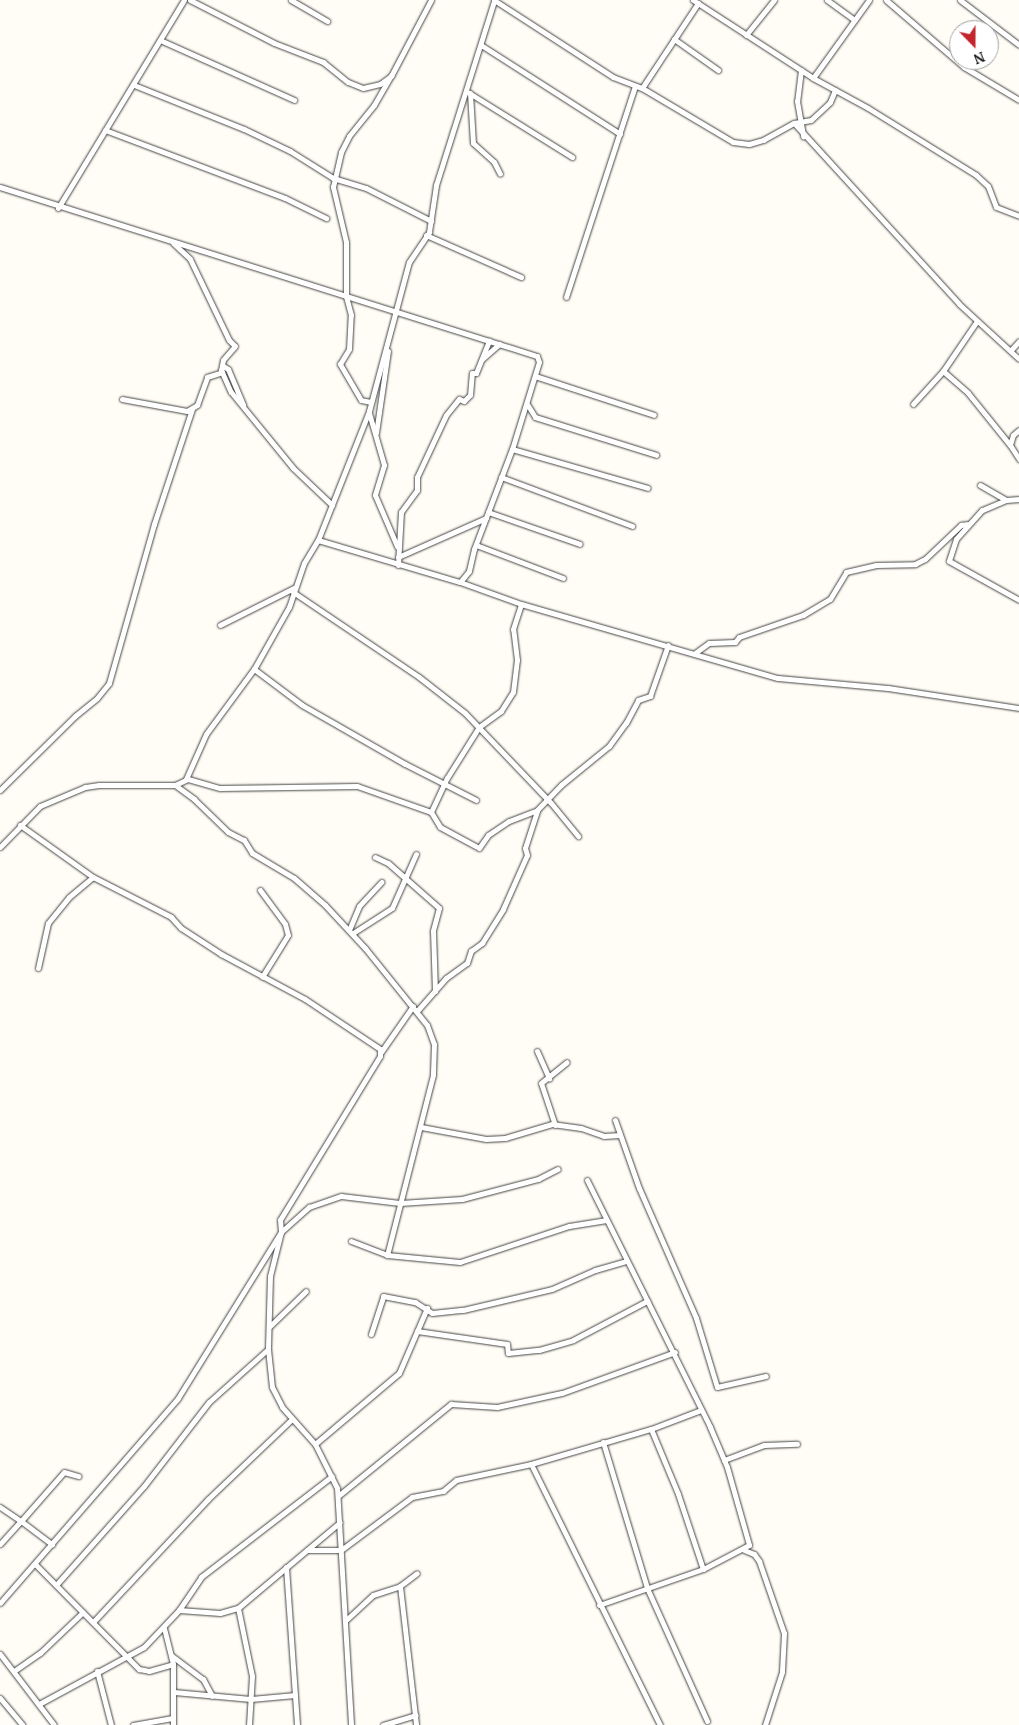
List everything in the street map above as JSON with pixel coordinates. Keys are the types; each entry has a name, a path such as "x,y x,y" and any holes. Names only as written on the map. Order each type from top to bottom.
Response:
{"street":[{"path":"58,208 104,130 134,86 184,0"},
{"path":"190,0 274,43 323,62 354,85 372,87 391,76"},
{"path":"291,0 327,21"},
{"path":"371,402 361,400 340,364 349,349 351,314 346,296 346,242 333,178 349,136 374,105 431,0"},
{"path":"0,847 40,806 85,787 175,785 186,779 206,734 254,668 280,626 304,563 318,540 328,516 369,411 411,256 426,236 431,221 436,185 468,92 494,0 606,72 642,88 733,142 749,144 763,140 794,123 803,124 825,108 835,90"},
{"path":"693,0 813,78 976,175 988,186 996,207 1019,216"},
{"path":"746,35 774,0"},
{"path":"827,0 855,20"},
{"path":"813,78 869,0"},
{"path":"886,0 964,67 1019,100"},
{"path":"960,0 1019,45"},
{"path":"642,88 698,3"},
{"path":"674,39 718,70"},
{"path":"160,40 294,100"},
{"path":"481,45 620,134"},
{"path":"801,70 797,100 803,124 803,136"},
{"path":"134,86 244,129 290,151 333,178 366,188 431,221"},
{"path":"566,296 635,86"},
{"path":"468,92 572,157"},
{"path":"468,92 473,143 494,162 500,174"},
{"path":"794,123 803,136 977,321 1019,359"},
{"path":"104,130 285,198 326,218"},
{"path":"0,187 58,208 169,240 537,356 539,362 512,449 476,545 470,571 460,582"},
{"path":"426,236 521,277"},
{"path":"169,240 186,253 228,340 235,346 223,360 222,369 231,392 293,468 323,500 332,505"},
{"path":"913,404 942,371 977,321"},
{"path":"482,359 489,340"},
{"path":"1011,350 1019,341"},
{"path":"398,565 400,516 417,490 417,477 446,415 459,399 464,401 470,395 472,373 482,359 498,344"},
{"path":"376,434 387,347"},
{"path":"122,399 181,411 192,409 197,405 207,377 222,369"},
{"path":"942,371 968,393 1019,459"},
{"path":"535,376 654,415"},
{"path":"526,404 535,417 656,455"},
{"path":"0,790 75,716 97,698 108,683 154,524 192,409"},
{"path":"369,411 384,465 375,495 398,548"},
{"path":"1010,446 1013,435 1019,430"},
{"path":"512,449 648,488"},
{"path":"501,477 632,526"},
{"path":"980,485 1006,500"},
{"path":"1019,499 1006,500 987,506 968,524 956,539 948,561 1019,600"},
{"path":"323,500 328,516"},
{"path":"392,563 399,555 439,541 487,515 580,544"},
{"path":"695,653 709,643 734,642 739,637 803,614 830,599 838,591 846,572 876,565 915,564 930,554 961,525 968,524"},
{"path":"318,540 460,582 521,604 778,678 888,688 1019,708"},
{"path":"476,545 563,578"},
{"path":"220,625 294,590"},
{"path":"294,590 441,692 479,727 546,798 578,836"},
{"path":"431,812 444,784 479,727 501,711 513,692 517,660 513,629 521,604"},
{"path":"417,1011 446,978 467,963 471,950 482,943 503,908 527,855 525,848 537,810 546,798 609,746 626,723 638,700 650,696 668,645"},
{"path":"254,668 302,705 476,800"},
{"path":"186,779 220,788 357,786 431,812 440,827 479,848 488,835 508,821 537,810"},
{"path":"175,785 194,799 228,832 244,840 252,853 294,878 351,932 417,1011 432,1035 435,1053 433,1076 387,1255"},
{"path":"20,825 93,877 171,917 181,928 262,977 305,999 381,1052"},
{"path":"351,932 392,908 416,854"},
{"path":"375,857 388,863 439,908 433,931 435,991"},
{"path":"38,968 48,924 69,897 93,877"},
{"path":"351,932 359,906 380,882"},
{"path":"260,890 285,924 288,935 262,977"},
{"path":"351,1725 338,1496 332,1476 315,1444 282,1407 272,1387 268,1349 270,1276 281,1232 280,1220 381,1052 413,1006"},
{"path":"537,1051 549,1078"},
{"path":"555,1125 540,1086 542,1080 549,1078 566,1062"},
{"path":"614,1120 696,1318 717,1387 766,1376"},
{"path":"421,1128 497,1139 555,1125 581,1128 604,1136 620,1135"},
{"path":"0,1603 36,1564 178,1398 281,1232 309,1207 330,1198 341,1196 400,1203 462,1199 538,1179 558,1169"},
{"path":"587,1180 647,1301 675,1352 724,1460 748,1534 749,1545 744,1550 703,1569 599,1606"},
{"path":"351,1241 387,1255 460,1262 569,1226 607,1220"},
{"path":"371,1334 383,1296 416,1302 432,1313 463,1310 512,1301 627,1261"},
{"path":"270,1326 306,1291"},
{"path":"417,1331 507,1344 508,1353 532,1351 572,1340 647,1301"},
{"path":"315,1444 399,1373 427,1308"},
{"path":"56,1585 144,1486 210,1402 268,1349"},
{"path":"338,1496 451,1404 497,1407 562,1393 675,1352"},
{"path":"307,1550 341,1550 412,1498 444,1491 456,1480 530,1464 651,1429 701,1410"},
{"path":"94,1621 208,1499 292,1419"},
{"path":"651,1429 678,1494 703,1569"},
{"path":"603,1442 647,1588 707,1721"},
{"path":"724,1460 764,1445 797,1444"},
{"path":"530,1464 599,1606 660,1725"},
{"path":"0,1544 64,1472 78,1476"},
{"path":"40,1704 97,1671 144,1647 179,1610 201,1577 332,1476"},
{"path":"0,1507 52,1544"},
{"path":"179,1610 220,1613 238,1608 340,1522"},
{"path":"744,1550 754,1554 759,1561 784,1632 782,1672 766,1725"},
{"path":"36,1564 143,1671 173,1664"},
{"path":"286,1567 297,1725"},
{"path":"345,1620 373,1595 400,1586 417,1573"},
{"path":"400,1586 416,1725"},
{"path":"238,1608 252,1676 249,1725"},
{"path":"14,1671 40,1653 83,1612"},
{"path":"164,1628 173,1664 173,1725"},
{"path":"0,1654 40,1704 54,1725"},
{"path":"172,1656 203,1679 212,1696"},
{"path":"97,1671 111,1725"},
{"path":"174,1692 250,1699 295,1695"},
{"path":"0,1698 23,1725"},
{"path":"383,1725 416,1715"},
{"path":"133,1725 172,1718"}]}
